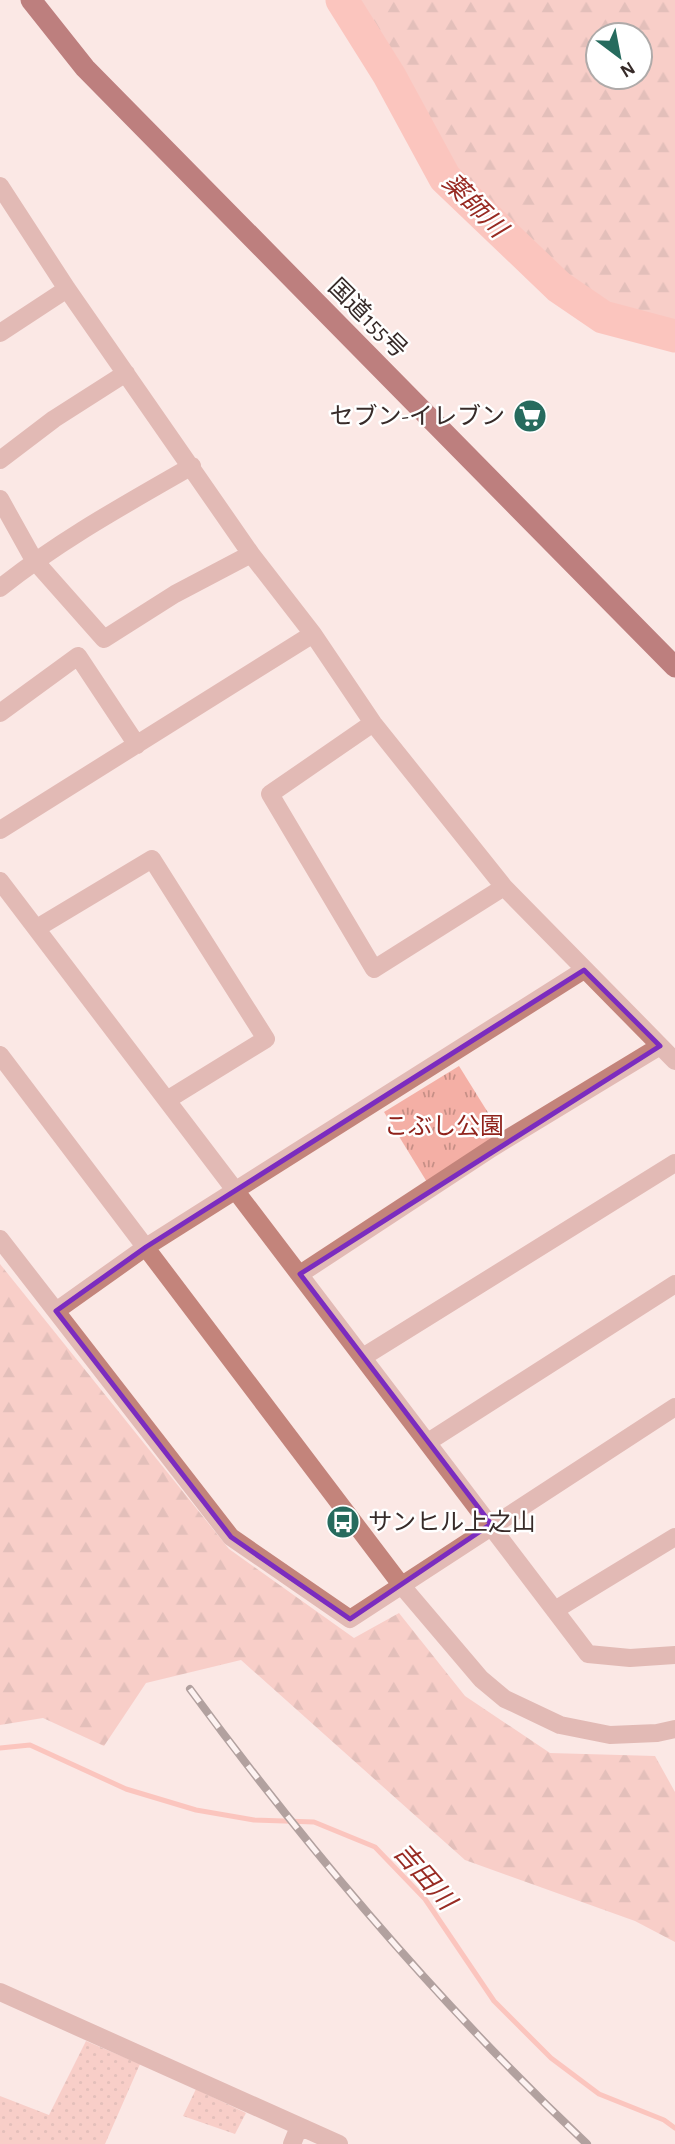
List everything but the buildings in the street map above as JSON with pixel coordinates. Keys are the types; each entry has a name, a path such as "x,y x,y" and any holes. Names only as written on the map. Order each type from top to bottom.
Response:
{"highway":[{"name":"国道155号","path":"31,0 85,68 675,667"}],"street":[{"path":"2,194 251,554 313,634 373,723 504,887 675,1061"},
{"path":"0,333 67,289"},
{"path":"0,460 54,419 126,373"},
{"path":"0,588 34,560 192,466"},
{"path":"0,499 34,560 104,639 175,594 251,554"},
{"path":"0,830 313,634"},
{"path":"0,713 78,656 137,745"},
{"path":"373,723 270,793 374,969 504,887"},
{"path":"37,928 152,859 266,1039 167,1100"},
{"path":"0,881 588,1654 631,1658 675,1656"},
{"path":"56,1311 146,1247 234,1190 584,970"},
{"path":"300,1274 492,1148 660,1046"},
{"path":"0,1055 402,1586 481,1679 505,1699 560,1725 610,1735 657,1733 675,1729"},
{"path":"363,1357 675,1163"},
{"path":"0,1239 231,1537 350,1619 491,1524 675,1407"},
{"path":"428,1442 675,1284"},
{"path":"555,1610 675,1537"},
{"path":"0,1992 262,2107 296,2136 339,2144"}],"highlighted area":[{"path":"584,970 660,1046 300,1274 491,1524 350,1619 231,1537 56,1311 146,1247"}],"green space":[{"path":"349,0 675,0 675,330 620,314 570,284 458,175"},
{"name":"こぶし公園","path":"459,1066 505,1140 430,1187 384,1112"},
{"path":"0,1264 229,1549 354,1638 399,1613 465,1696 550,1753 655,1756 675,1792 675,1942 635,1921 465,1860 241,1660 146,1683 104,1746 43,1718 0,1725"},
{"path":"86,2041 140,2064 105,2144 0,2144 0,2096 49,2115"},
{"path":"196,2089 246,2113 235,2134 183,2116"}],"waterway":[{"name":"薬師川","path":"342,0 389,75 445,178 559,287 603,317 675,336"},
{"name":"吉田川","path":"0,1748 30,1745 126,1789 196,1810 254,1820 314,1822 375,1847 425,1899 494,2001 551,2058 599,2094 664,2120 675,2128"}],"railway":[{"path":"190,1689 235,1750 378,1926 480,2037 587,2144"}],"place":[{"name":"セブン-イレブン","path":"530,416"},
{"name":"サンヒル上之山","path":"343,1522"}]}
